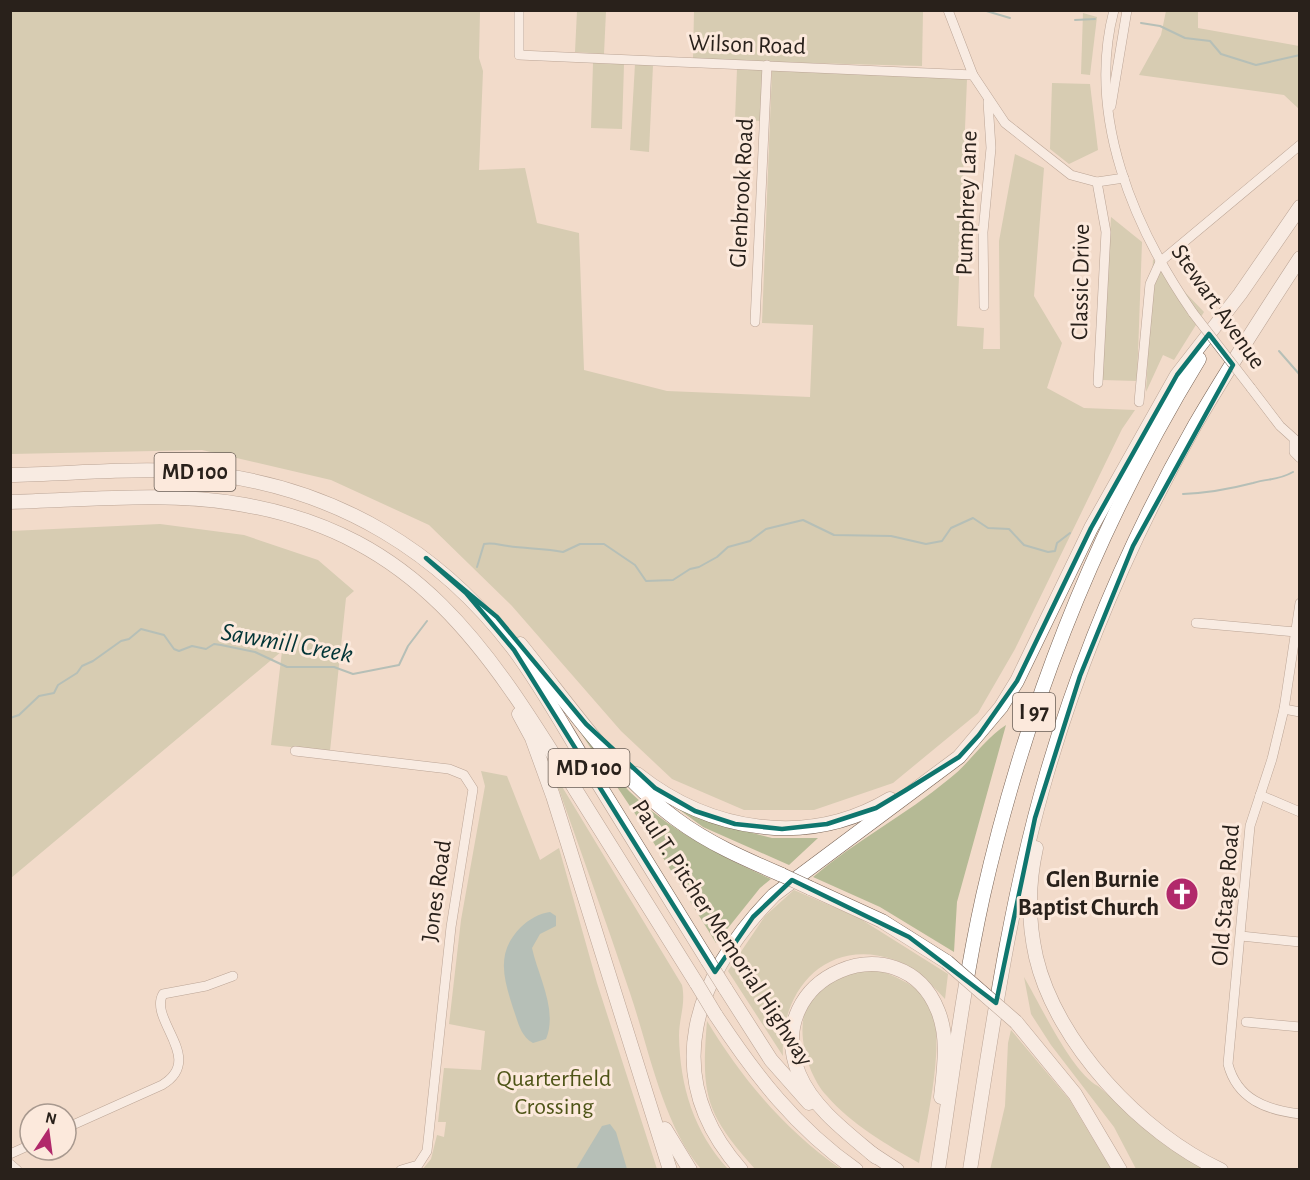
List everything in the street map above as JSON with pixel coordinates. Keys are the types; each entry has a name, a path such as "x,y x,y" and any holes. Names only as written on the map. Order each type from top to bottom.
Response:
{"highway":[{"name":"I 97","path":"938,1170 983,898 1015,772 1050,665 1085,574 1127,486 1169,408 1299,205"},
{"name":"I 97","path":"971,1170 1014,906 1035,818 1058,737 1106,608 1156,500 1196,424 1299,258"},
{"path":"741,1170 712,1129 696,1078 694,1052 700,1009 721,959 753,917 774,895 959,757 994,717 1017,681 1091,528 1178,375 1240,294"},
{"name":"Paul T. Pitcher Memorial Highway","path":"10,475 190,472 251,480 311,496 344,510 381,528 426,558 466,593 514,650 758,1040 787,1079 829,1121 897,1170"},
{"name":"Paul T. Pitcher Memorial Highway","path":"10,502 188,498 246,505 304,521 360,545 412,579 453,614 519,698 716,1014 773,1095 818,1140 856,1170"},
{"path":"426,558 468,589 497,617 624,771 676,819 724,849 882,921 947,962 1016,1022 1076,1094 1120,1170"},
{"path":"483,652 518,711 543,766 630,1034 670,1170"},
{"path":"586,724 638,775 674,800 714,818 757,827 805,828 848,819 876,808 959,757"},
{"path":"1058,737 1030,878 1033,941 1051,1000 1090,1062 1130,1106 1172,1141 1221,1170"},
{"path":"876,1157 819,1103 800,1076 792,1047 799,1007 814,986 840,969 872,964 902,972 913,979 928,994 938,1012 942,1027 944,1063 932,1170"},
{"path":"630,1034 668,1134 690,1170"}],"street":[{"name":"Wilson Road","path":"519,10 519,55 972,75"},
{"path":"948,10 972,75 988,102 1021,138 1063,170 1080,179 1097,182 1124,178"},
{"name":"Stewart Avenue","path":"1114,10 1107,43 1104,79 1124,178 1160,262 1193,313 1297,443 1294,452 1299,458"},
{"name":"Stewart Avenue","path":"1110,115 1127,10"},
{"name":"Glenbrook Road","path":"755,322 767,65"},
{"name":"Pumphrey Lane","path":"984,306 983,232 991,148 988,102"},
{"path":"1139,402 1150,284 1160,262 1299,145"},
{"name":"Classic Drive","path":"1097,182 1106,232 1098,383"},
{"name":"Old Stage Road","path":"1299,603 1284,709 1248,842 1228,1064 1231,1076 1250,1100 1265,1107 1299,1114"},
{"path":"1196,623 1296,632"},
{"path":"1284,709 1299,712"},
{"name":"Jones Road","path":"295,750 449,769 464,775 473,789 451,927 427,1151 418,1165 401,1170"},
{"path":"1260,795 1299,812"},
{"path":"1241,936 1299,942"},
{"path":"78,1123 162,1085 171,1078 177,1066 178,1053 161,1008 163,994 206,987 233,976"},
{"path":"1246,1022 1299,1028"},
{"path":"10,1164 16,1170"}],"highlighted area":[{"path":"1209,334 1233,365 1133,546 1080,676 1035,818 996,1003 909,937 792,880 753,917 715,972 514,650 466,593 426,558 497,617 586,724 655,788 695,811 735,824 782,829 827,824 876,808 959,757 979,735 1017,681 1091,528 1177,375"}],"green space":[{"path":"10,11 480,11 479,58 483,71 479,170 525,168 537,223 579,233 584,370 667,391 810,397 813,325 762,323 772,70 967,79 957,326 984,328 983,349 1000,349 999,241 1015,154 1044,168 1034,296 1062,343 1047,388 1084,408 1135,410 1122,429 1015,649 978,713 893,783 814,810 744,810 672,779 621,731 512,606 429,525 331,480 202,450 11,454"},
{"path":"577,11 606,11 604,54 575,52"},
{"path":"694,11 923,11 922,66 693,60"},
{"path":"1166,11 1198,11 1198,28 1299,46 1299,109 1284,95 1139,75 1161,35"},
{"path":"1083,13 1097,17 1090,75 1081,74"},
{"path":"593,63 624,64 622,129 591,128"},
{"path":"635,64 653,65 649,152 630,150"},
{"path":"737,69 763,70 760,121 735,119"},
{"path":"1052,83 1090,84 1098,150 1069,164 1050,149"},
{"path":"1111,217 1142,242 1137,381 1102,380"},
{"path":"1153,259 1204,312 1174,360 1163,355 1146,392"},
{"path":"160,524 244,535 318,560 354,591 346,598 330,751 271,745 282,651 11,878 11,531"},
{"path":"1006,725 957,902 954,952 880,907 813,877 933,792 957,773 991,737"},
{"path":"576,726 608,767 644,805 696,841 771,879 760,888 716,943 642,824"},
{"path":"552,770 682,985 679,1036 686,1091 706,1140 728,1169 701,1169 688,1151 667,1109 621,965"},
{"name":"Quarterfield Crossing","path":"481,771 507,776 540,860 559,848 597,983 657,1169 422,1170 431,1159 437,1135 444,1137 446,1122 438,1122 444,1068 481,1070 485,1031 449,1024 461,920 485,786"},
{"path":"677,808 707,821 772,838 818,838 789,865 703,827"},
{"path":"794,890 859,918 948,974 945,999 922,976 895,960 870,955 848,956 828,963 812,975 798,991 789,1010 784,1032 783,1056 728,971 765,916"},
{"path":"881,971 904,981 919,991 930,1004 933,1012 936,1028 935,1066 919,1163 870,1133 847,1116 827,1096 813,1074 804,1046 803,1018 814,994 830,982 852,972"},
{"path":"1024,977 1067,1053 1088,1079 1167,1146 1203,1169 1136,1169 1114,1127 1051,1045 1031,1014"},
{"path":"707,1021 735,1063 766,1102 801,1138 841,1169 755,1169 726,1133 710,1102 705,1067"},
{"path":"1011,1030 1069,1099 1111,1169 990,1170 1005,1106 1008,1043"}],"water":[{"path":"550,912 556,916 556,926 540,934 532,948 546,993 550,1016 549,1028 546,1039 533,1043 522,1032 513,1008 505,975 505,955 513,936 521,927 534,917"},
{"path":"610,1124 616,1132 627,1169 576,1169 602,1126"}],"waterway":[{"path":"983,10 1010,18"},
{"path":"1075,20 1095,19"},
{"path":"1141,23 1160,26 1185,38 1210,41 1221,54 1256,65 1300,55"},
{"path":"1279,351 1300,375"},
{"name":"Sawmill Creek","path":"1183,494 1227,489 1278,478 1293,472"},
{"name":"Sawmill Creek","path":"477,567 484,544 493,543 563,552 580,544 604,544 635,565 646,581 673,580 690,569 699,567 717,557 728,547 750,541 766,529 803,520 834,535 891,536 926,544 942,541 951,528 973,518 988,528 1009,529 1024,545 1048,552 1055,551 1057,543 1070,533"},
{"name":"Sawmill Creek","path":"10,718 19,715 39,696 54,693 58,685 77,673 82,666 121,641 129,639 141,629 164,635 174,649 179,651 192,646 206,649 214,644 255,652 287,667 334,667 353,674 399,665 408,646 427,621"}],"place":[{"name":"Glen Burnie Baptist Church","path":"1182,894"}]}
